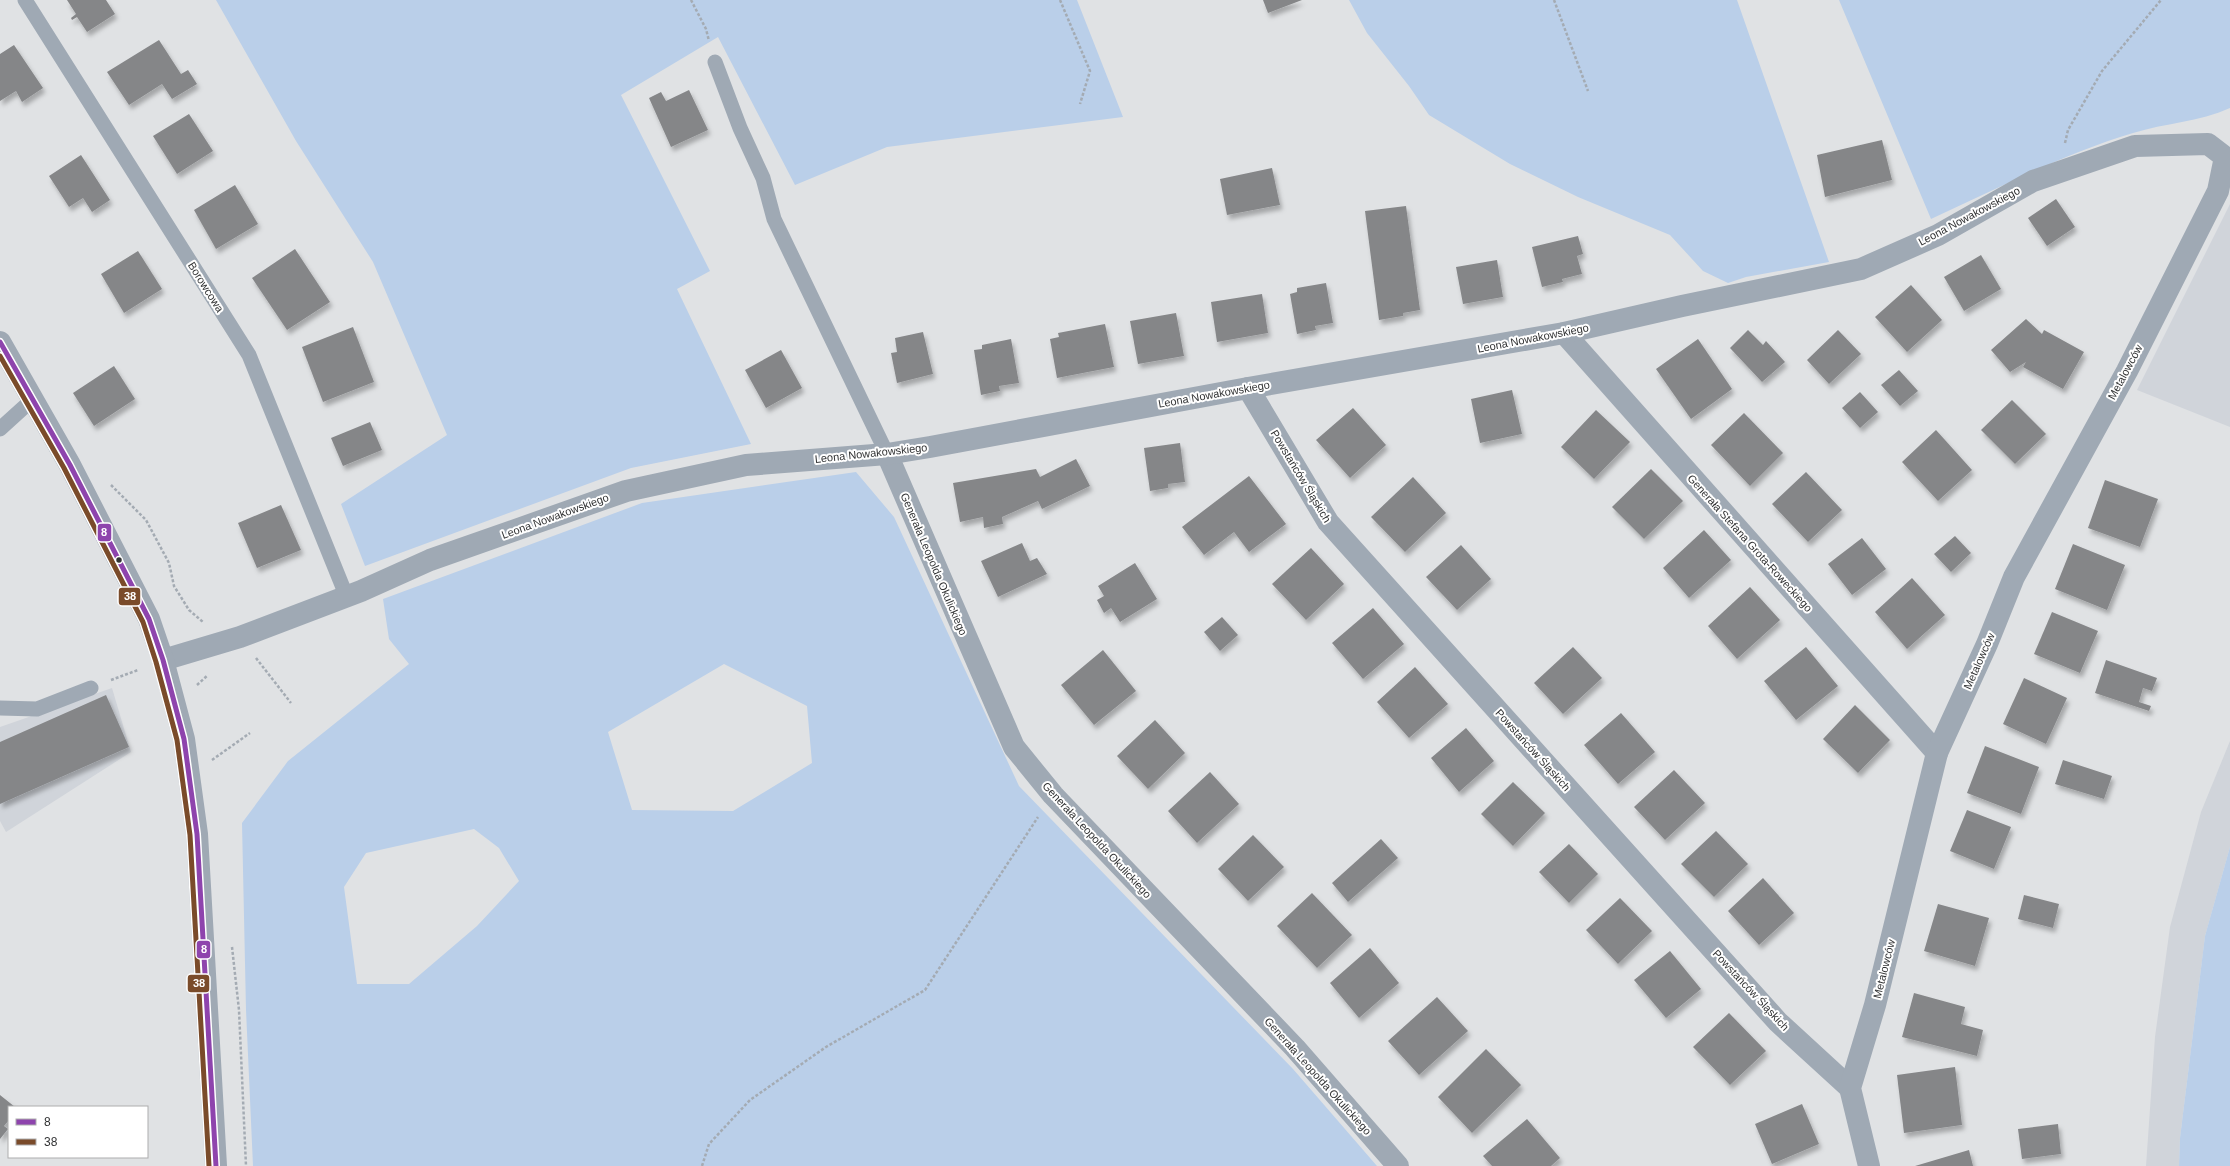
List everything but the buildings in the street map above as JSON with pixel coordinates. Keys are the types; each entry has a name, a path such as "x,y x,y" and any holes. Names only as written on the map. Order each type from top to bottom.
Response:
{"street":[{"name":"Leona Nowakowskiego","path":"163,660 240,638 430,560 626,491 746,465 887,454 1248,388 1564,334 1682,306 1861,269 1938,235 2033,181 2058,171 2135,146 2208,144 2225,157 2218,191"},
{"name":"Metalowców","path":"1850,1088 1875,1004 1937,753 1987,644 2014,577 2127,371 2218,191"},
{"name":"Generała Stefana Grota-Roweckiego","path":"1564,334 1937,753"},
{"path":"0,342 33,399 132,582 149,619 163,660 184,739 197,834 216,1166"},
{"name":"Powstańców Śląskich","path":"1248,388 1328,522 1778,1022 1850,1088"},
{"name":"Generała Leopolda Okulickiego","path":"887,454 1014,747 1053,795 1295,1048 1398,1166"},
{"path":"1850,1088 1869,1166"}],"lane":[{"name":"Borowcowa","path":"25,0 249,355 346,595"},
{"path":"715,62 740,128 763,178 774,219 887,454"},
{"path":"0,429 33,399"},
{"path":"0,708 36,709 92,688"}],"path":[{"path":"691,0 706,29 715,62"},
{"path":"1060,0 1090,71 1080,104"},
{"path":"1554,0 1588,91"},
{"path":"2058,171 2068,130 2102,71 2161,0"},
{"path":"109,483 146,520 169,563 174,586 189,610 205,623"},
{"path":"253,654 291,703"},
{"path":"92,688 163,660"},
{"path":"196,690 197,685 212,672"},
{"path":"207,764 250,733"},
{"path":"702,1166 709,1144 750,1100 826,1047 925,990 1053,795"},
{"path":"231,941 238,1010 246,1166"}],"shaded area":[{"path":"216,0 1077,0 1123,117 887,147 795,185 718,37 621,95 710,271 677,289 751,444 631,468 365,566 341,504 447,435 373,262 296,141"},
{"path":"1349,0 1737,0 1829,262 1746,277 1728,283 1703,271 1670,235 1578,197 1510,164 1429,115 1409,86 1367,33"},
{"path":"1839,0 2230,0 2230,108 2218,113 2133,133 2107,141 2030,173 1931,219"},
{"path":"2230,204 2230,427 2137,390"},
{"path":"856,472 894,517 1019,786 1293,1069 1377,1166 253,1166 246,1010 242,823 288,761 409,664 389,639 383,599 642,503","holes":["724,664 807,706 812,763 733,811 632,810 608,732","474,829 499,848 519,881 477,926 409,984 357,984 344,887 366,853"]},
{"path":"112,688 131,752 6,832 0,821 0,727"},
{"path":"2230,741 2230,847 2205,936 2180,1138 2179,1166 2146,1166 2155,1037 2170,927 2201,812"},
{"path":"2230,847 2230,1166 2179,1166 2180,1138 2205,936"}],"transit line":[{"name":"8","path":"0,342 70,465 149,619 163,660 184,739 197,834 216,1166"},
{"name":"38","path":"0,356 64,468 143,622 156,662 177,740 190,835 209,1166"}]}
